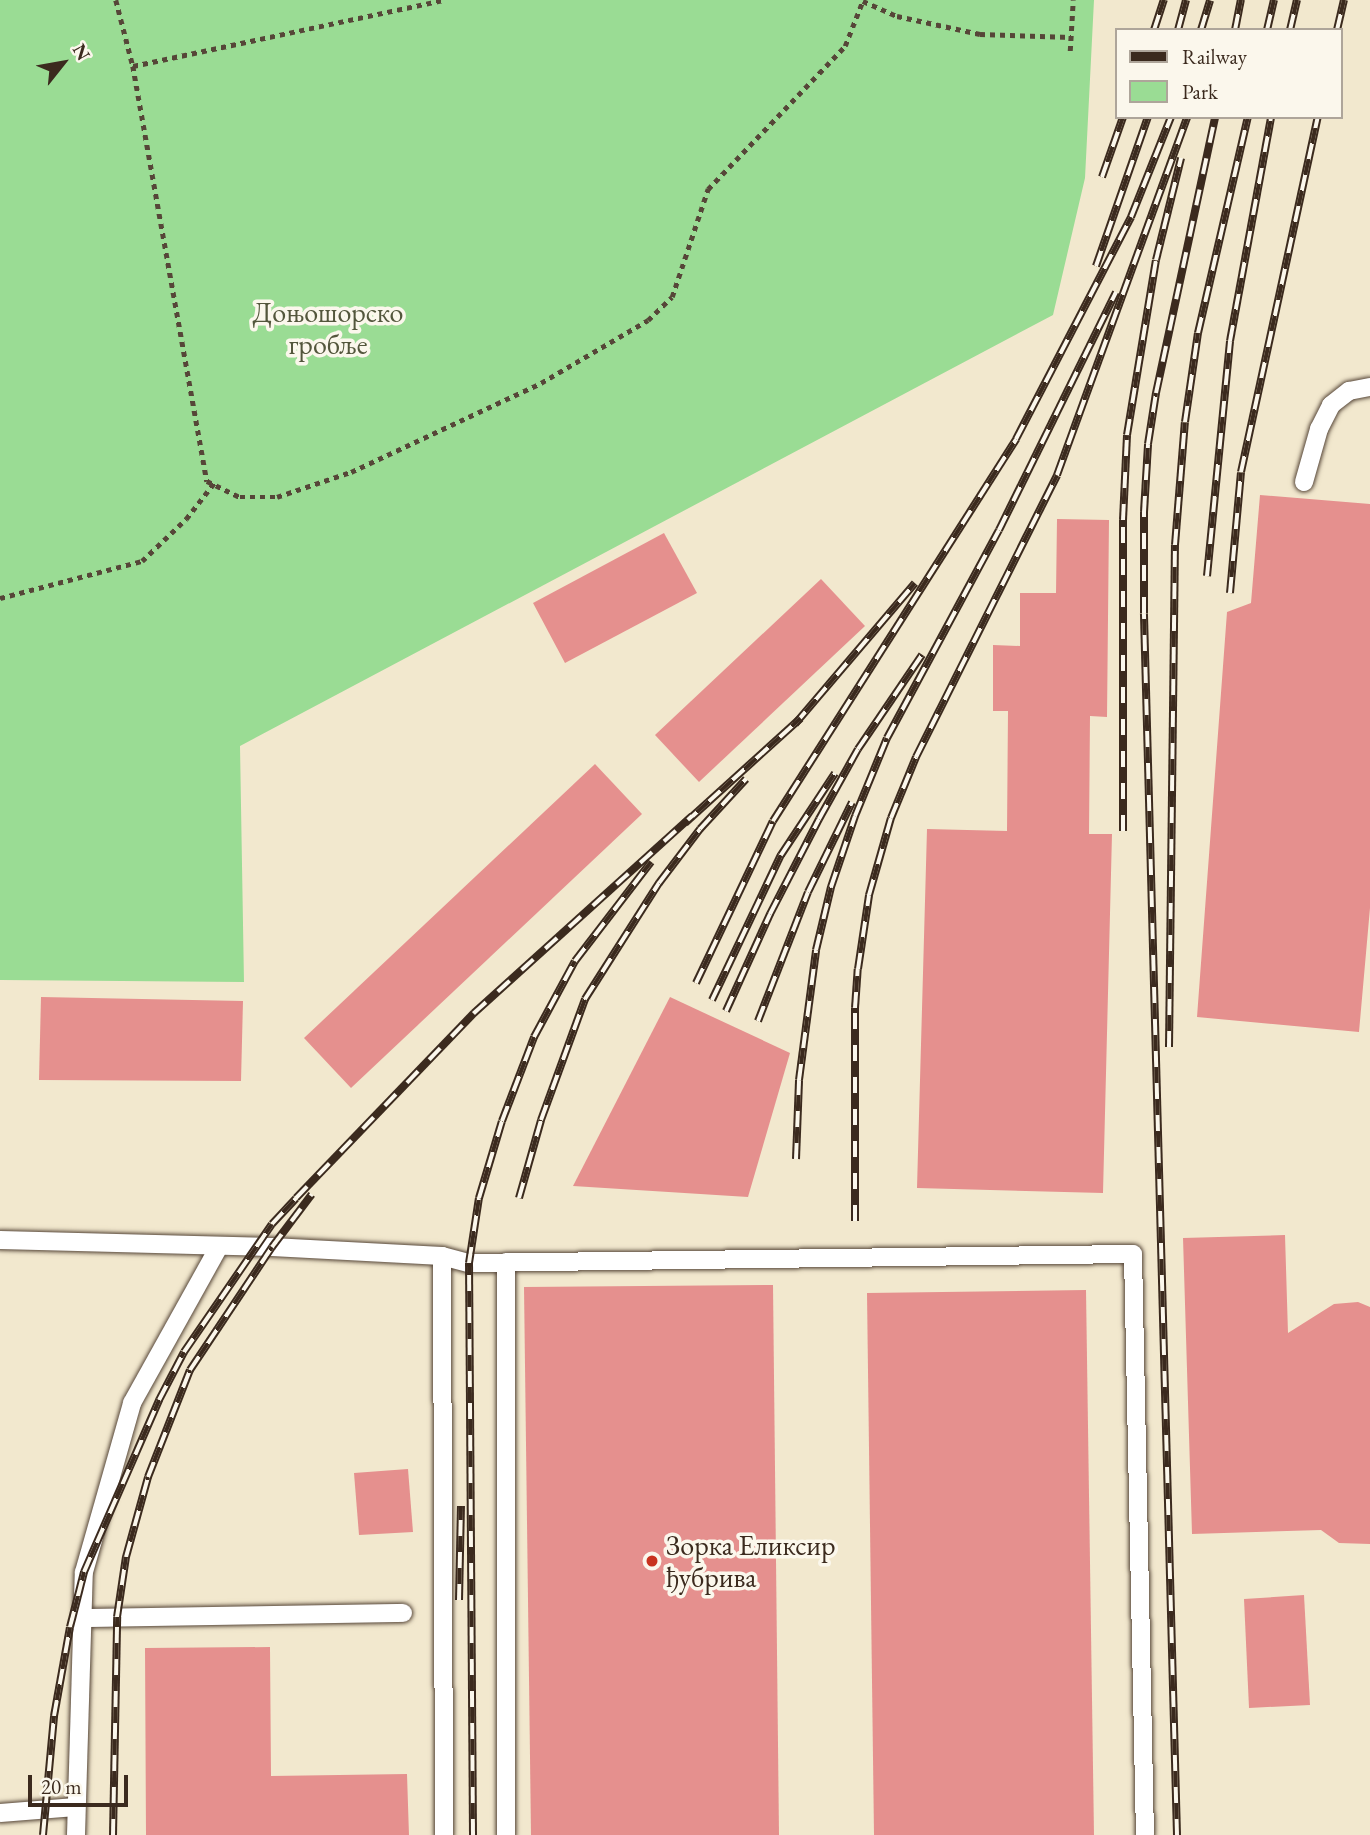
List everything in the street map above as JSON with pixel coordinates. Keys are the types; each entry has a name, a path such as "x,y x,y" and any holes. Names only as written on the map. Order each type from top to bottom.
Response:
{"lane":[{"path":"1304,482 1319,429 1331,405 1349,391 1370,387"},
{"path":"0,1240 442,1256 469,1262 1133,1254 1145,1835"},
{"path":"76,1835 84,1572 132,1403 219,1247"},
{"path":"442,1256 444,1835"},
{"path":"506,1262 506,1835"},
{"path":"83,1618 403,1613"},
{"path":"0,1813 76,1807"}],"path":[{"path":"116,0 133,66 207,481 240,497 277,497 351,472 541,383 649,320 672,297 708,189 845,46 863,0 897,16 979,34 1071,37"},
{"path":"133,66 443,0"},
{"path":"1070,51 1073,0"},
{"path":"0,598 142,561 186,519 214,483"}],"green space":[{"name":"Доњошорско гробље","path":"0,0 1094,0 1085,178 1053,315 240,746 244,982 0,980"}],"building":[{"path":"1260,495 1370,504 1370,908 1359,1032 1197,1017 1227,612 1251,603"},
{"path":"1057,519 1109,520 1107,717 1090,716 1089,834 1112,834 1103,1193 917,1188 927,829 1007,831 1008,711 993,711 993,645 1020,646 1020,593 1056,593"},
{"path":"664,533 697,593 565,663 533,603"},
{"path":"821,579 865,626 699,782 655,735"},
{"path":"595,764 642,814 351,1088 304,1038"},
{"path":"41,997 243,1001 241,1081 39,1080"},
{"path":"670,997 790,1053 748,1197 573,1186"},
{"path":"1285,1235 1288,1333 1334,1304 1358,1302 1370,1307 1370,1544 1339,1543 1321,1530 1192,1534 1183,1238"},
{"name":"Зорка Еликсир ђубрива","path":"773,1285 779,1835 531,1835 524,1287"},
{"path":"1086,1290 1094,1835 874,1835 867,1293"},
{"path":"408,1469 413,1532 359,1535 354,1473"},
{"path":"1304,1595 1310,1705 1249,1708 1244,1599"},
{"path":"270,1647 271,1776 407,1774 409,1835 146,1835 145,1648"}],"railway":[{"path":"1155,28 1164,0"},
{"path":"1179,28 1186,0"},
{"path":"1202,28 1210,0"},
{"path":"1235,28 1241,0"},
{"path":"1267,28 1274,0"},
{"path":"1290,28 1297,0"},
{"path":"1337,28 1344,0"},
{"path":"1102,177 1122,119"},
{"path":"1096,266 1147,119"},
{"path":"696,983 773,821 1016,439 1131,217 1170,119"},
{"path":"855,1221 855,1008 858,969 869,895 891,818 916,757 1057,475 1186,119"},
{"path":"1177,1835 1144,613 1144,512 1148,444 1156,393 1215,119"},
{"path":"1169,1047 1175,545 1185,422 1198,333 1248,119"},
{"path":"1207,576 1230,341 1271,119"},
{"path":"1230,593 1241,472 1318,119"},
{"path":"1123,831 1123,520 1127,435 1156,260 1181,158"},
{"path":"796,1159 799,1080 816,950 831,887 855,816 887,738 999,530 1116,292"},
{"path":"795,724 915,583"},
{"path":"726,1011 770,914 819,819 858,749 922,655"},
{"path":"685,823 801,718"},
{"path":"712,1000 781,855 835,773"},
{"path":"519,1198 541,1120 585,999 659,883 700,829 746,779"},
{"path":"758,1021 808,892 852,802"},
{"path":"43,1835 54,1716 70,1627 84,1572 159,1400 184,1352 272,1224 296,1198 474,1013 692,816"},
{"path":"473,1835 469,1263 479,1198 502,1121 534,1037 575,961 651,862"},
{"path":"113,1835 117,1617 126,1557 148,1477 190,1370 272,1247 312,1194"},
{"path":"459,1600 461,1506"}],"place":[{"name":"Зорка Еликсир ђубрива","path":"652,1561"}]}
